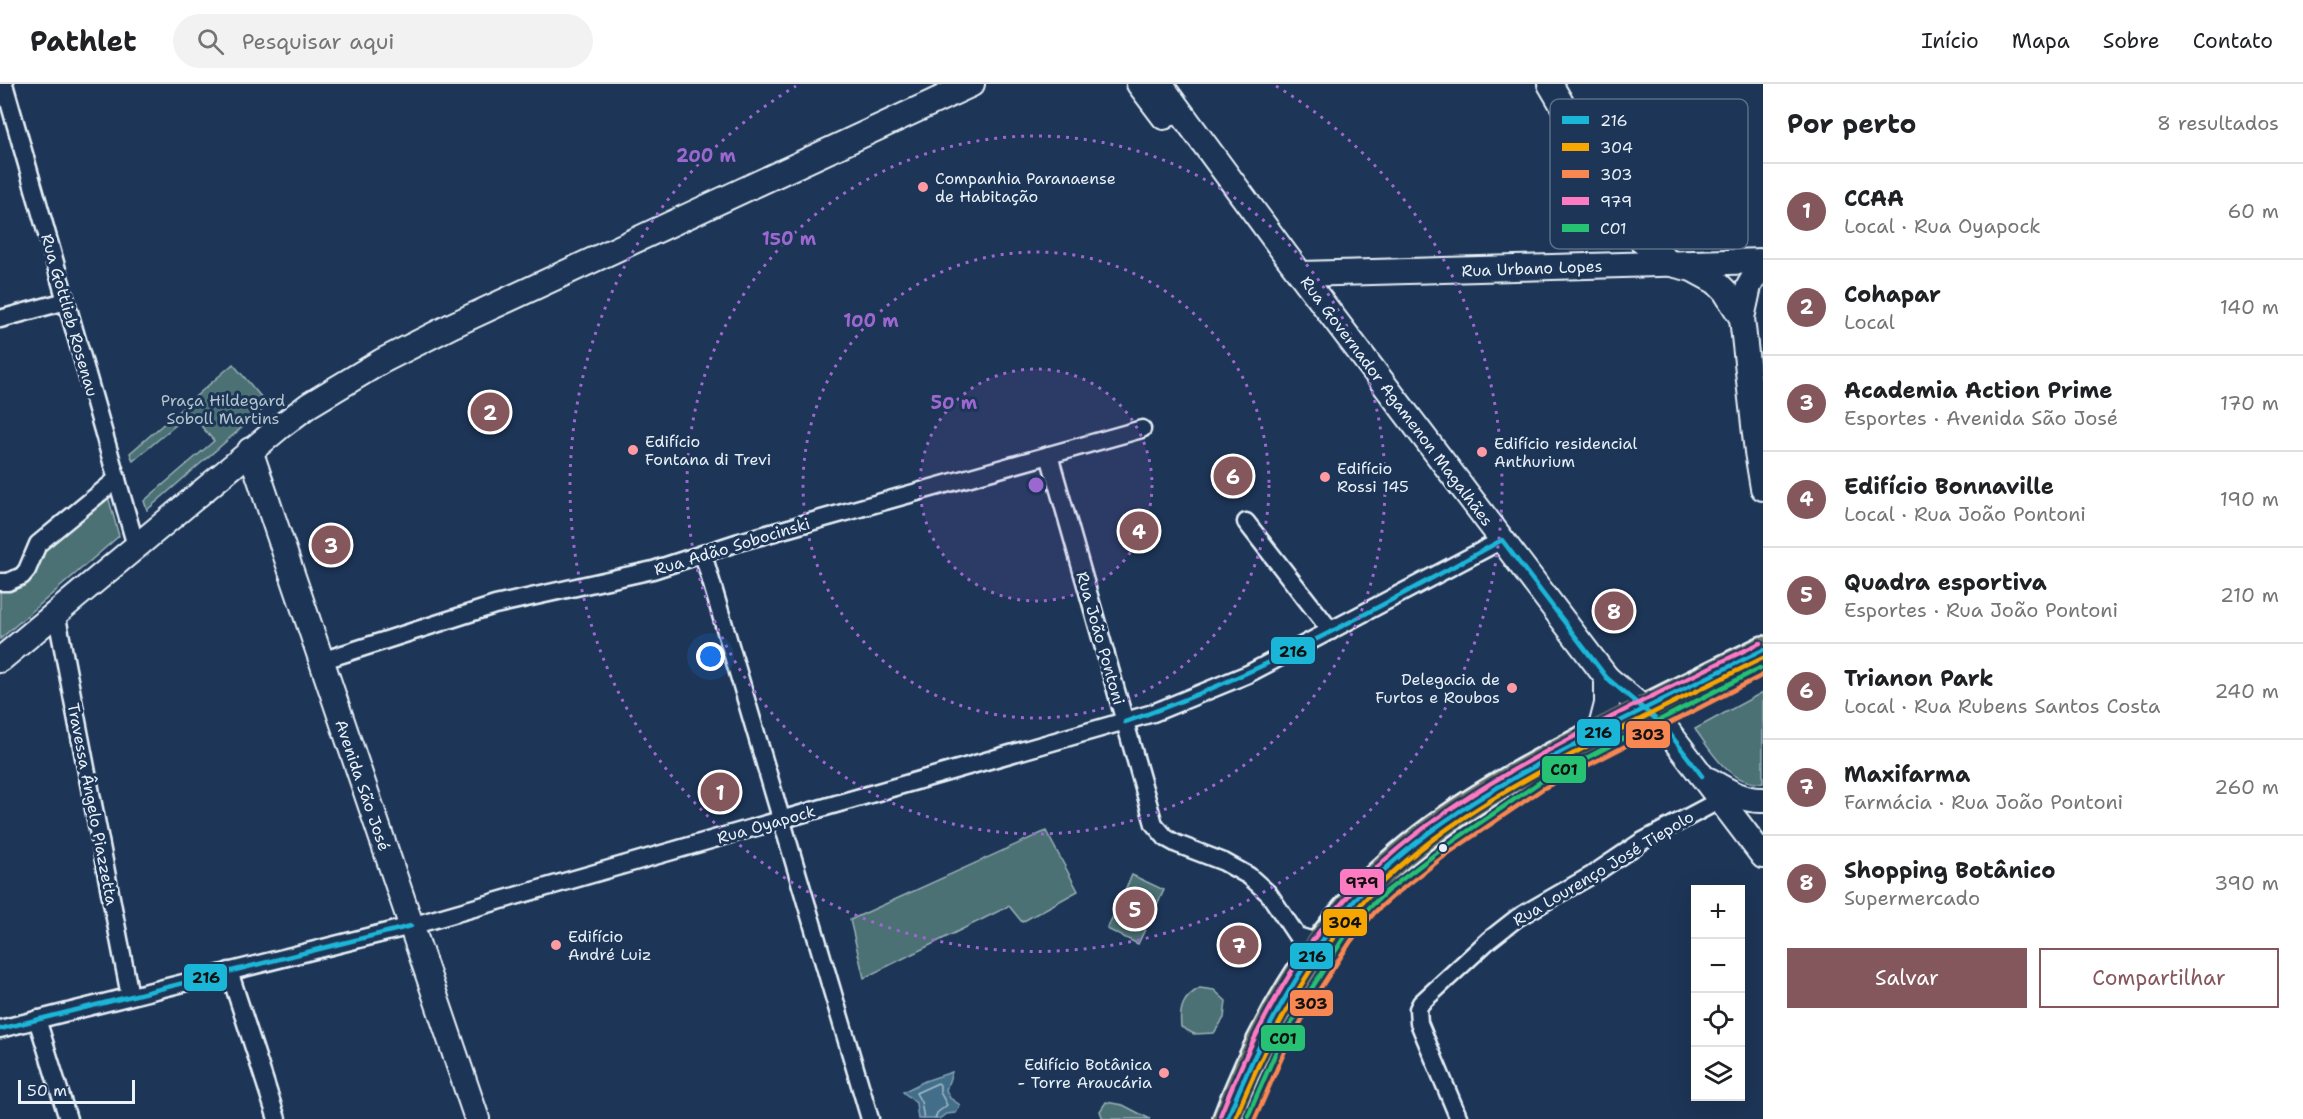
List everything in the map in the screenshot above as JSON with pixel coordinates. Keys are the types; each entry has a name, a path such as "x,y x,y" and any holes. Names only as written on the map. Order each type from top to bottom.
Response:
{"main road":[{"path":"0,660 250,450 309,405 382,361 945,90 972,84"},
{"path":"1139,84 1221,192 1286,255"},
{"name":"Rua Governador Agamenon Magalhães","path":"1160,84 1286,255 1607,678 1664,726 1763,856"},
{"path":"1176,84 1243,174 1286,255"},
{"path":"1533,84 1550,112"},
{"path":"1550,84 1559,99"},
{"path":"1567,84 1575,99"},
{"path":"1652,249 1671,264 1699,272 1716,282 1742,318"},
{"path":"1763,261 1749,286 1742,318 1763,488"},
{"name":"Rua Urbano Lopes","path":"1301,274 1763,261"},
{"name":"Avenida São José","path":"250,450 477,1119"},
{"path":"1227,1119 1264,1034 1338,919 1378,875 1425,836 1521,773 1644,708 1763,651"},
{"path":"1600,731 1607,704 1607,678"},
{"path":"1702,776 1736,794 1763,800"}],"street":[{"name":"Rua Gottlieb Rosenau","path":"4,84 136,546"},
{"path":"0,320 66,301"},
{"name":"Rua Adão Sobocinski","path":"321,662 495,605 640,573 703,555 738,542 1142,429"},
{"name":"Rua João Pontoni","path":"1049,455 1151,817 1159,831 1177,844 1224,862 1249,876 1269,894 1297,936 1321,943"},
{"path":"0,582 15,580 22,576 38,544 117,478"},
{"path":"1246,522 1331,631"},
{"name":"Rua Oyapock","path":"0,1029 411,926 1125,722 1215,689 1331,631 1502,540"},
{"path":"703,555 870,1119"},
{"name":"Travessa Ângelo Piazzetta","path":"56,612 130,996"},
{"name":"Rua Lourenço José Tiepolo","path":"1459,1119 1419,1023 1418,1010 1421,1003 1489,940 1531,908 1592,875 1641,842 1720,800"},
{"path":"229,971 277,1119"},
{"path":"37,1019 68,1119"}],"green space":[{"name":"Praça Hildegard Soboll Martins","path":"233,364 268,405 147,510 144,501 214,441 190,413 133,461 130,453"},
{"path":"108,496 119,536 0,639 0,591 17,588 25,583 42,551"},
{"path":"1763,692 1763,783 1741,779 1731,773 1715,757 1695,729"},
{"path":"1046,831 1078,891 1022,922 1009,906 864,978 850,920"},
{"path":"1132,875 1164,890 1138,944 1107,929"},
{"path":"1200,988 1214,990 1226,1001 1224,1018 1214,1033 1194,1034 1181,1027 1183,1004"},
{"path":"1106,1102 1123,1105 1150,1119 1103,1119 1100,1111"}],"water":[{"path":"952,1072 946,1090 950,1098 960,1105 956,1113 946,1114 939,1119 918,1119 916,1103 903,1092 925,1081"}],"transit line":[{"name":"216","path":"1125,722 1223,684 1270,662 1364,615 1502,540 1607,678 1664,726 1702,776"},
{"name":"979","path":"1220,1116 1260,1027 1310,944 1350,894 1401,846 1457,805 1546,751 1760,643"},
{"name":"216","path":"1227,1119 1252,1060 1298,977 1334,925 1378,875 1458,812 1516,777 1763,650"},
{"name":"304","path":"1235,1119 1274,1033 1322,953 1361,904 1410,858 1436,837 1521,782 1763,658"},
{"name":"C01","path":"1248,1116 1279,1045 1310,991 1345,936 1387,891 1443,848 1540,782 1760,668"},
{"name":"303","path":"1255,1119 1286,1048 1316,995 1351,941 1375,912 1392,897 1447,854 1544,788 1763,675"},
{"name":"216","path":"0,1029 411,926"}],"place":[{"name":"Companhia Paranaense de Habitação","path":"923,187"},
{"name":"Cohapar","path":"490,412"},
{"name":"Edifício Fontana di Trevi","path":"633,450"},
{"name":"Edifício residencial Anthurium","path":"1482,452"},
{"name":"Trianon Park","path":"1233,476"},
{"name":"Edifício Rossi 145","path":"1325,477"},
{"name":"Edifício Bonnaville","path":"1139,531"},
{"name":"Academia Action Prime","path":"331,545"},
{"name":"Shopping Botânico","path":"1614,611"},
{"name":"Delegacia de Furtos e Roubos","path":"1512,688"},
{"name":"CCAA","path":"720,792"},
{"name":"Quadra esportiva","path":"1135,909"},
{"name":"Edifício André Luiz","path":"556,945"},
{"name":"Maxifarma","path":"1239,945"},
{"name":"Edifício Botânica - Torre Araucária","path":"1164,1073"}]}
